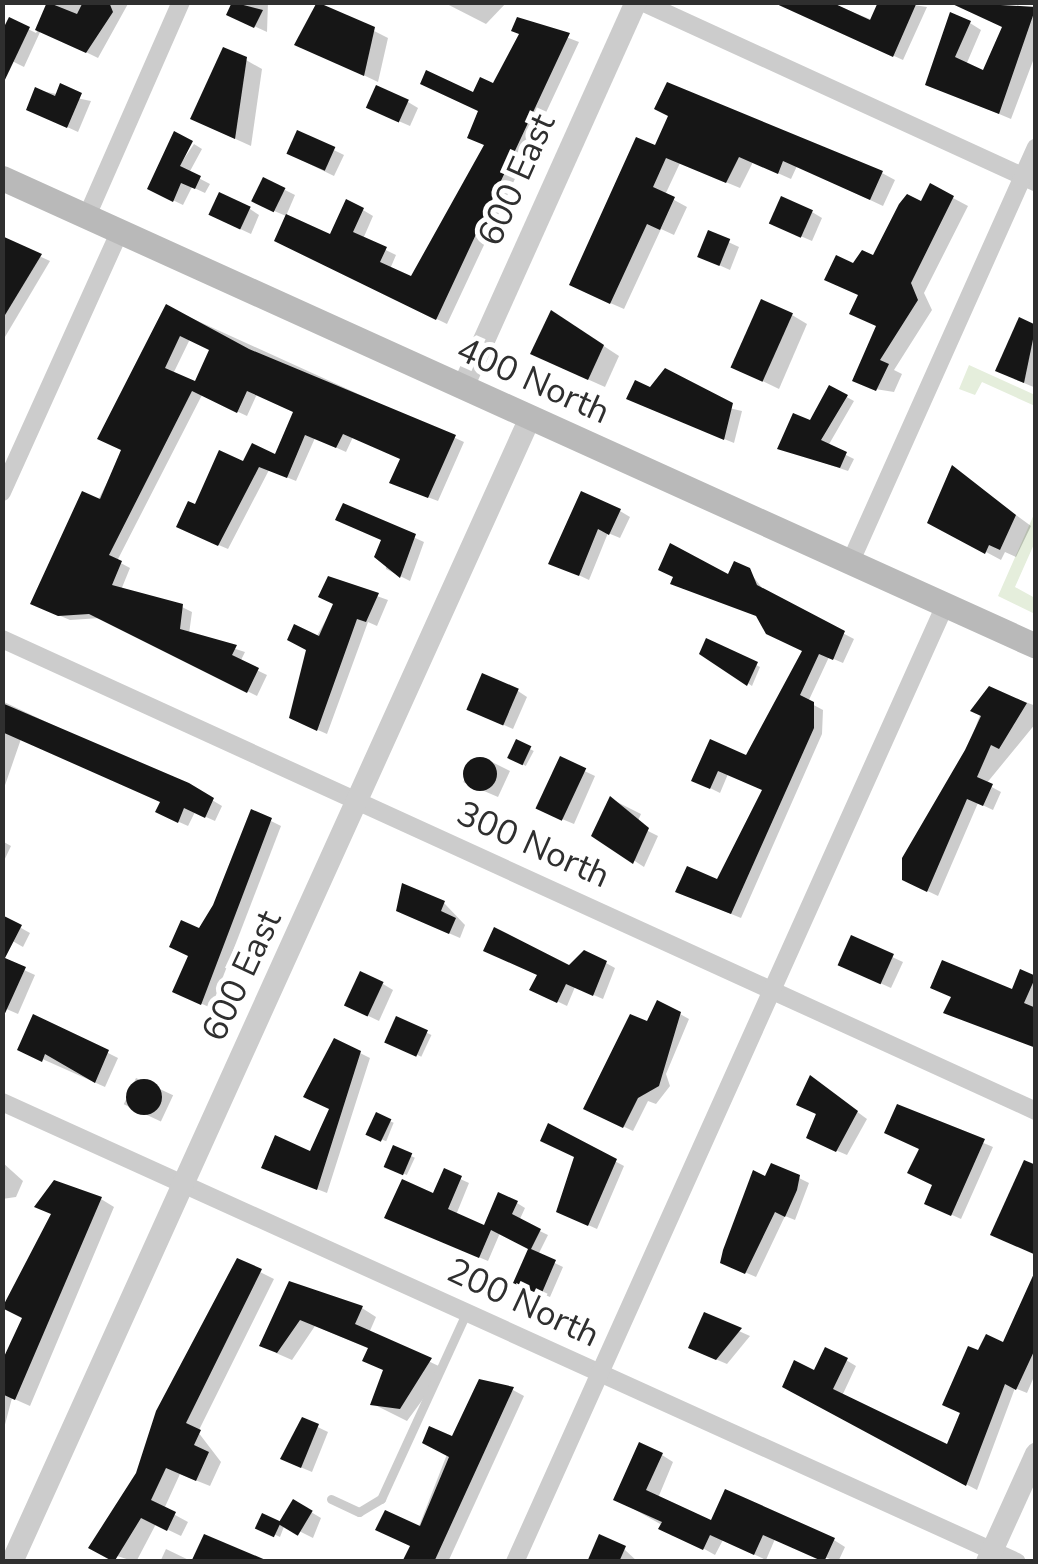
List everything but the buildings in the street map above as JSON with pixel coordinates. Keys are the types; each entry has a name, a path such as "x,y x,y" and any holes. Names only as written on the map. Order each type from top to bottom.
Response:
{"main road":[{"name":"400 North","path":"2,178 1036,646"}],"street":[{"path":"86,216 180,2"},
{"path":"639,2 1029,180"},
{"name":"600 East","path":"463,387 639,2"},
{"path":"850,563 1029,180 1036,148"},
{"path":"2,492 120,231"},
{"name":"600 East","path":"12,1562 360,802 530,418"},
{"path":"515,1562 596,1373 945,606"},
{"name":"300 North","path":"2,639 1036,1111"},
{"name":"200 North","path":"2,1102 989,1556 1017,1562"},
{"path":"989,1556 1036,1454"}],"lane":[{"path":"331,1499 358,1512 381,1499 466,1313"}],"green space":[{"path":"969,365 1035,395 1035,406 982,382 975,395 959,389"},
{"path":"1035,512 1035,542 1015,587 1035,598 1035,614 998,596"}]}
